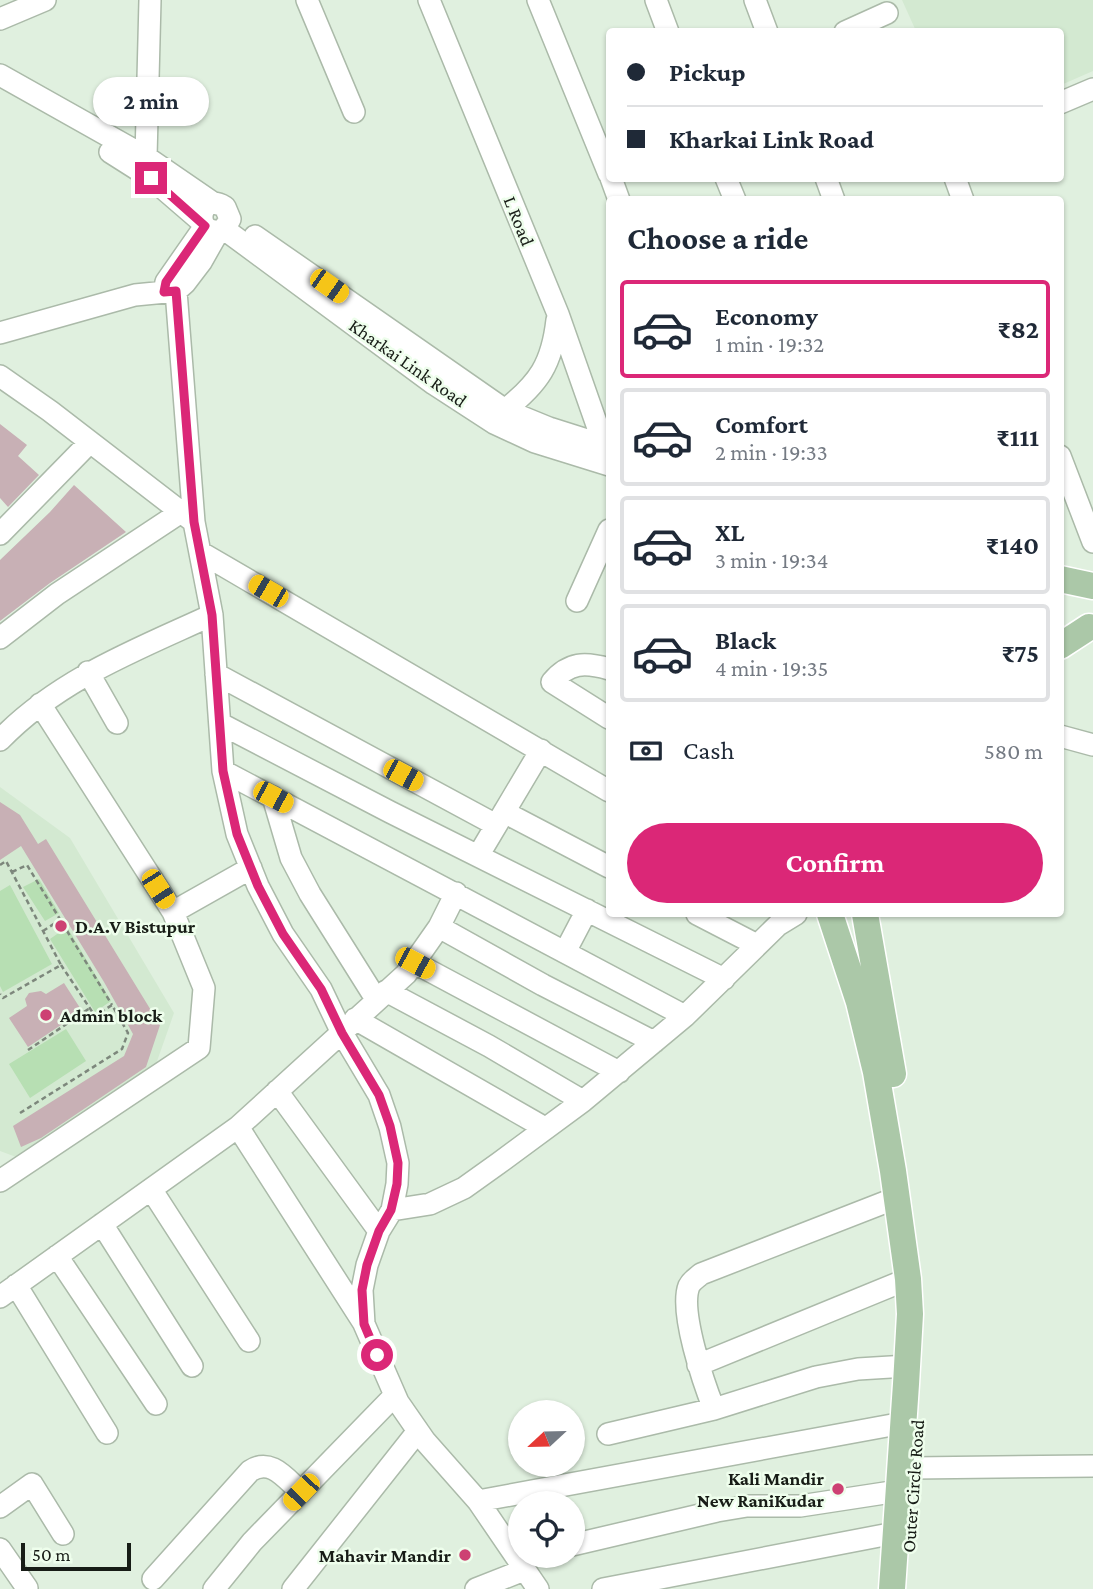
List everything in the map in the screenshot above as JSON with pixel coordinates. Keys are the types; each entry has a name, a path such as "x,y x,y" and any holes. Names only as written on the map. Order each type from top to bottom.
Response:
{"main road":[{"path":"1064,580 1093,586"},
{"path":"1064,622 1091,627"},
{"path":"1064,644 1091,627"},
{"path":"834,917 867,1031 893,1171 908,1279 914,1375"},
{"path":"866,917 901,1114 923,1260 924,1329 903,1423 891,1588"},
{"name":"Outer Circle Road","path":"891,1588 913,1468 914,1375"}],"street":[{"path":"0,19 45,0"},
{"path":"146,157 150,0"},
{"path":"307,0 354,112"},
{"name":"L Road","path":"429,0 558,314 606,449"},
{"path":"538,0 606,166"},
{"path":"656,0 666,28"},
{"path":"755,0 766,28"},
{"path":"855,28 888,15"},
{"path":"0,75 146,157 213,203 203,210 216,226 505,410 606,452"},
{"path":"1064,101 1093,89"},
{"name":"Kharkai Link Road","path":"0,91 58,121 151,178 434,384 494,423 535,442 606,452"},
{"path":"0,333 135,295 170,292 186,284 201,262 216,226"},
{"path":"170,292 187,517 200,552 212,615 223,771 237,834 283,934 349,1026 379,1095 390,1126 398,1163 397,1184 391,1210 379,1231 367,1265 362,1290 364,1324"},
{"path":"505,410 530,390 545,369 554,346 558,314"},
{"path":"0,376 187,517"},
{"path":"0,534 90,442"},
{"path":"1064,467 1093,542"},
{"path":"0,638 57,594 187,517"},
{"path":"577,601 606,537"},
{"path":"200,552 606,789"},
{"path":"0,740 40,704 88,672 212,615"},
{"path":"606,668 581,663 560,672 551,682 606,716"},
{"path":"88,672 117,723"},
{"path":"216,674 500,818 606,866"},
{"path":"0,1181 199,1048 204,988 173,912 40,704"},
{"path":"220,724 724,979"},
{"path":"1064,737 1093,744"},
{"path":"478,856 541,750"},
{"path":"223,771 456,892 685,1016"},
{"path":"273,797 283,835 316,904 381,995 489,1046 583,1101"},
{"path":"173,912 251,868"},
{"path":"107,1433 8,1291 238,1127 406,974 439,927 456,892"},
{"path":"565,952 587,910"},
{"path":"703,917 757,945"},
{"path":"391,1210 430,1203 464,1188 583,1101 685,1016 778,925 791,917"},
{"path":"439,927 654,1042"},
{"path":"415,963 619,1072"},
{"path":"349,1026 545,1128"},
{"path":"277,1091 379,1231"},
{"path":"238,1127 364,1324 395,1395 418,1431 478,1501 538,1589"},
{"path":"151,1189 249,1341"},
{"path":"714,1409 698,1365 691,1332 688,1287 692,1281 701,1275 896,1198"},
{"path":"102,1224 192,1366"},
{"path":"57,1256 156,1404"},
{"path":"698,1365 908,1279"},
{"path":"608,1434 714,1409 816,1377 858,1369 914,1375"},
{"path":"214,1589 252,1542 395,1395"},
{"path":"478,1501 903,1423"},
{"path":"293,1589 418,1431"},
{"path":"153,1579 257,1466 265,1464 273,1468 301,1492"},
{"path":"913,1468 1093,1466"},
{"path":"0,1507 32,1484 63,1534"},
{"path":"585,1542 747,1506 809,1505 898,1491"},
{"path":"603,1589 895,1533"},
{"path":"0,1549 27,1588"},
{"path":"475,1589 524,1570"}],"path":[{"path":"0,865 6,861 61,965 95,1016 112,1005"},
{"path":"12,872 27,865 128,1033 122,1049 20,1113"},
{"path":"43,931 60,920"},
{"path":"0,994 3,998 61,965"},
{"path":"30,983 33,988"},
{"path":"28,1050 90,1008"}],"shaded area":[{"path":"902,0 1093,0 1093,71 1064,84 1064,28 915,28"},
{"name":"D.A.V Bistupur","path":"0,787 70,838 174,1013 149,1084 45,1147 16,1157 0,1151"}],"green space":[{"path":"39,879 59,913 45,921 23,887"},
{"path":"10,885 52,964 3,992 0,986 0,891"},
{"path":"67,927 111,1001 95,1012 50,939"},
{"path":"66,1029 86,1061 30,1098 9,1064"}],"building":[{"path":"0,424 27,445 18,456 39,475 8,507 0,498"},
{"path":"74,485 126,532 50,583 0,621 0,560"},
{"path":"0,802 20,815 38,844 46,839 160,1025 146,1067 41,1138 21,1147 13,1126 124,1056 133,1034 21,846 0,860"},
{"name":"Admin block","path":"64,983 82,1011 28,1047 9,1018 27,1006 25,999 29,993 41,991 46,994"}],"place":[{"name":"D.A.V Bistupur","path":"61,926"},
{"name":"Admin block","path":"46,1015"},
{"name":"Kali Mandir New RaniKudar","path":"838,1489"},
{"name":"Mahavir Mandir","path":"465,1555"}],"route":[{"path":"151,178 205,226 166,282 164,292 176,291 194,522 212,615 223,771 237,834 258,886 283,934 321,989 342,1033 379,1095 390,1126 398,1163 397,1184 391,1210 379,1231 367,1265 362,1290 364,1324 377,1355"}]}
